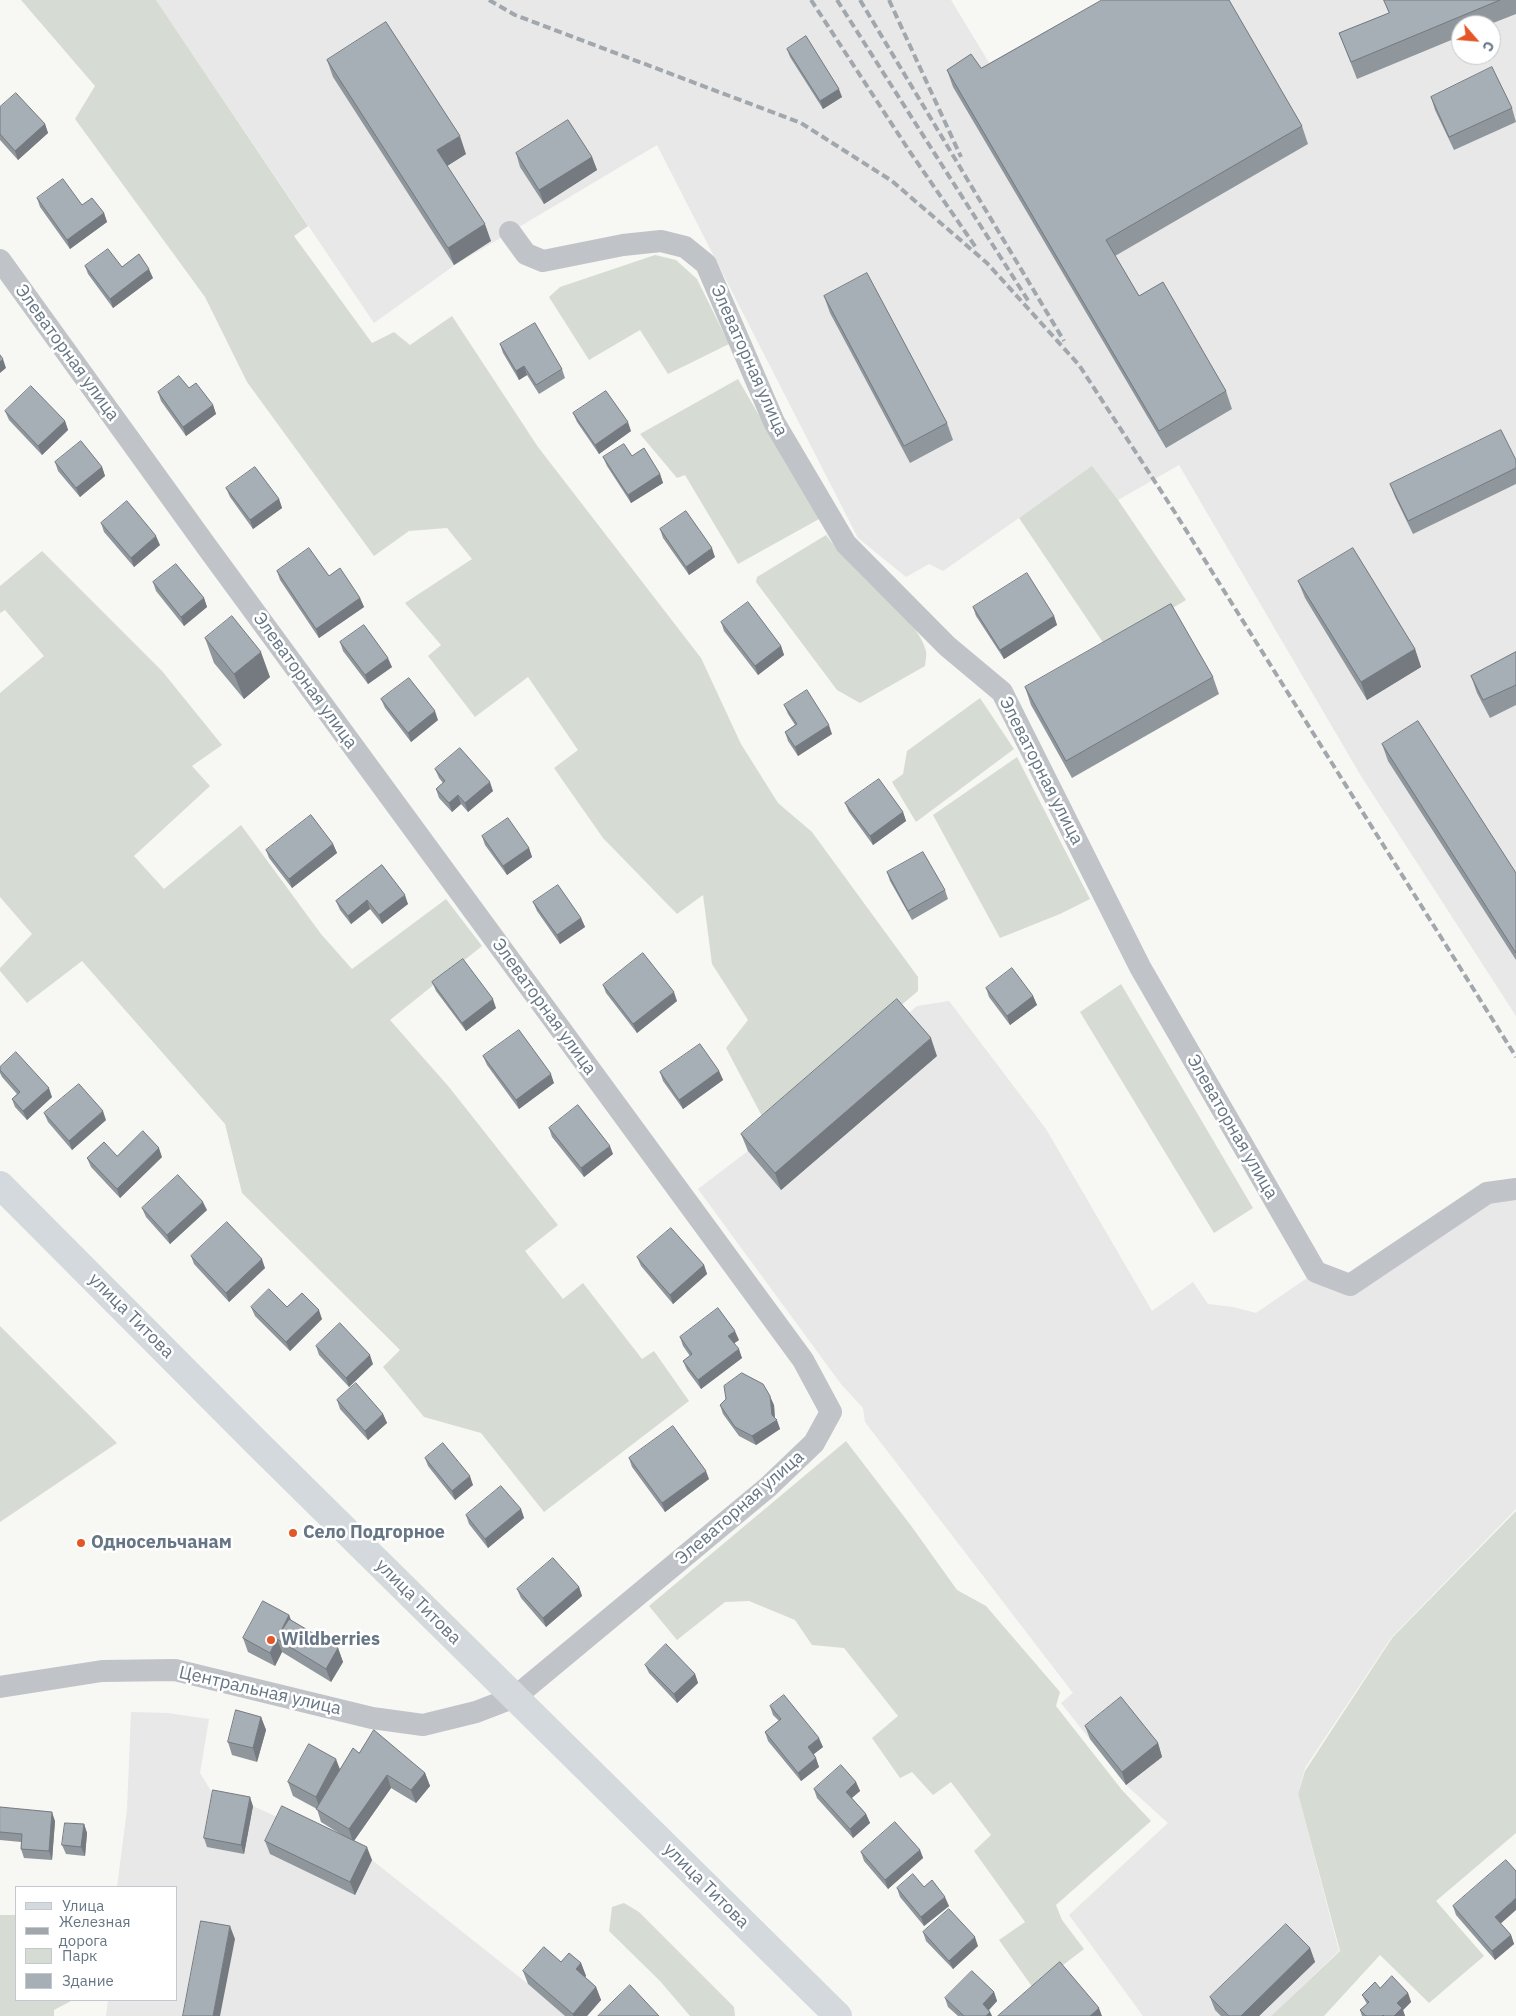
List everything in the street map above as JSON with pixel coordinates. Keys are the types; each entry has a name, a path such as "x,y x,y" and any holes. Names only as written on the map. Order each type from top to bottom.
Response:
{"main road":[{"name":"улица Титова","path":"0,1185 258,1444 838,2016"}],"street":[{"name":"Элеваторная улица","path":"510,232 526,254 542,261 624,245 661,241 685,247 706,264 774,422 846,544 947,646 1002,692 1140,967 1316,1272 1350,1285 1487,1193 1516,1189"},
{"name":"Элеваторная улица","path":"0,260 218,564 803,1360 831,1412 814,1443 768,1487 515,1697"},
{"name":"Центральная улица","path":"0,1687 102,1671 175,1670 372,1718 423,1725 476,1712 515,1697"}],"shaded area":[{"path":"156,0 951,0 999,79 1139,0 1516,0 1516,1016 1361,776 1179,465 1118,500 1092,467 943,571 929,564 906,577 858,538 657,145 455,265 374,323"},
{"path":"949,1001 1046,1129 1152,1311 1193,1282 1208,1304 1233,1307 1256,1313 1316,1272 1350,1285 1516,1189 1516,1509 1391,1638 1305,1768 1298,1794 1339,1951 1271,2016 1143,2016 1069,1915 1168,1823 1126,1785 1061,1703 1073,1693 865,1422 863,1408 841,1384 698,1189 748,1151 917,1006"},
{"path":"131,1712 167,1713 209,1719 200,1773 216,1799 253,1806 372,1860 528,1984 565,2016 106,2016 108,2001 178,2001 178,1886 117,1886 127,1810"}],"green space":[{"path":"21,0 156,0 308,226 294,236 372,343 394,332 410,345 452,316 538,447 701,658 741,744 778,803 812,832 918,977 918,991 764,1120 726,1048 748,1020 712,964 703,895 677,914 603,838 554,768 578,750 528,677 475,717 428,656 441,645 405,603 472,559 447,528 409,531 374,556 247,382 205,297 75,119 95,86"},
{"path":"655,255 676,260 697,279 729,344 668,374 640,330 589,360 549,297 560,287"},
{"path":"738,379 819,519 738,564 685,475 677,478 640,434"},
{"path":"1092,466 1118,500 1186,600 1106,647 1019,518"},
{"path":"826,535 897,607 920,637 926,651 925,666 860,703 837,690 756,582 757,577"},
{"path":"42,551 162,671 222,745 192,766 210,786 134,856 164,889 241,825 321,934 352,969 446,899 482,946 390,1020 449,1087 558,1225 525,1251 563,1299 583,1283 642,1359 654,1351 689,1401 544,1512 481,1433 424,1417 383,1367 400,1350 242,1193 225,1124 82,961 27,1003 0,971 0,968 32,934 0,897 0,693 44,656 5,610 0,613 0,586"},
{"path":"980,698 1014,749 916,822 892,782 903,774 907,751"},
{"path":"1017,757 1090,899 1060,914 1000,938 933,815"},
{"path":"1121,984 1253,1208 1214,1233 1080,1012"},
{"path":"0,1326 117,1443 0,1522"},
{"path":"846,1441 912,1527 957,1590 986,1606 1060,1692 1056,1706 1122,1790 1151,1821 1056,1905 1062,1920 1084,1949 1033,1988 999,1940 1025,1922 974,1851 991,1835 951,1782 933,1795 912,1772 900,1778 872,1738 898,1716 844,1648 812,1645 795,1620 749,1601 725,1602 677,1640 649,1606"},
{"path":"1516,1511 1516,1833 1436,1901 1484,1956 1429,2003 1380,1955 1324,2016 1271,2016 1340,1951 1298,1794 1305,1771 1392,1638"},
{"path":"624,1903 639,1912 734,2007 735,2016 690,2016 660,1981 609,1931 612,1907"},
{"path":"0,1915 15,1915 15,2001 71,2001 54,2010 54,2016 0,2016"}],"building":[{"path":"1102,0 1229,0 1302,126 1106,240 1139,296 1163,282 1226,391 1159,431 947,70 971,54 981,68"},
{"path":"1384,0 1500,0 1464,15 1451,15 1451,20 1351,62 1339,33 1389,13"},
{"path":"386,22 460,136 437,150 485,224 448,248 327,60"},
{"path":"806,36 839,89 820,101 787,49"},
{"path":"1492,67 1512,108 1449,137 1431,97"},
{"path":"16,93 45,124 15,151 0,134 0,107"},
{"path":"568,120 592,157 539,190 516,153"},
{"path":"63,179 82,205 92,198 104,213 67,240 37,198"},
{"path":"108,249 122,267 139,254 149,269 110,299 85,266"},
{"path":"867,273 947,423 904,446 824,296"},
{"path":"535,323 562,369 536,385 524,366 516,371 500,344"},
{"path":"179,376 189,388 196,383 213,405 183,427 158,392"},
{"path":"31,386 65,421 38,446 5,411"},
{"path":"606,391 628,422 595,445 573,413"},
{"path":"1501,430 1516,460 1516,468 1408,521 1390,484"},
{"path":"81,441 102,467 76,488 55,462"},
{"path":"624,444 632,456 644,448 660,474 628,495 603,457"},
{"path":"255,467 279,499 250,520 226,488"},
{"path":"127,501 156,536 131,558 101,523"},
{"path":"686,511 712,548 686,567 660,529"},
{"path":"309,548 329,576 340,568 360,598 316,629 277,571"},
{"path":"1353,548 1415,649 1361,682 1298,581"},
{"path":"176,564 204,598 181,617 153,582"},
{"path":"1027,573 1054,616 1000,650 973,607"},
{"path":"748,602 781,646 755,666 721,622"},
{"path":"1171,604 1213,677 1066,761 1025,687"},
{"path":"232,616 261,652 234,674 205,638"},
{"path":"364,625 388,658 365,675 340,642"},
{"path":"1516,652 1516,685 1483,700 1471,676"},
{"path":"409,678 435,711 408,733 381,699"},
{"path":"807,690 829,725 795,747 785,732 797,724 784,705"},
{"path":"1418,721 1516,873 1516,953 1382,744"},
{"path":"460,748 490,782 465,803 458,795 449,803 436,789 445,781 435,769"},
{"path":"879,779 903,812 870,836 845,803"},
{"path":"311,815 333,844 289,879 266,850"},
{"path":"508,818 529,848 503,866 482,836"},
{"path":"923,852 945,890 908,911 887,872"},
{"path":"382,865 405,895 379,915 367,900 348,916 336,901"},
{"path":"558,885 581,918 557,935 533,902"},
{"path":"643,953 674,992 633,1024 603,985"},
{"path":"463,959 493,999 462,1023 432,982"},
{"path":"1012,968 1033,996 1007,1016 986,988"},
{"path":"897,999 931,1038 775,1173 741,1134"},
{"path":"519,1030 551,1074 516,1100 483,1056"},
{"path":"700,1044 719,1071 679,1100 660,1072"},
{"path":"16,1052 49,1088 23,1111 12,1099 20,1092 0,1070 0,1067"},
{"path":"79,1084 103,1111 69,1141 44,1113"},
{"path":"578,1105 610,1146 581,1168 549,1128"},
{"path":"143,1131 159,1148 117,1189 87,1158 104,1142 117,1156"},
{"path":"178,1175 203,1202 167,1235 142,1208"},
{"path":"227,1222 262,1259 226,1293 191,1256"},
{"path":"671,1228 704,1265 670,1295 637,1257"},
{"path":"269,1289 287,1307 302,1293 319,1310 286,1342 251,1307"},
{"path":"718,1308 735,1331 728,1336 739,1349 698,1380 683,1361 692,1354 680,1337"},
{"path":"340,1323 370,1355 346,1378 316,1346"},
{"path":"742,1373 763,1384 770,1396 772,1415 777,1420 752,1436 735,1427 720,1405 726,1399 724,1386"},
{"path":"356,1383 383,1414 365,1431 337,1400"},
{"path":"673,1426 706,1471 662,1503 629,1458"},
{"path":"443,1443 470,1476 452,1491 425,1458"},
{"path":"501,1486 521,1509 485,1539 466,1515"},
{"path":"553,1558 579,1587 543,1618 517,1589"},
{"path":"263,1601 289,1615 279,1635 289,1619 338,1648 326,1669 277,1639 270,1653 243,1638"},
{"path":"666,1644 695,1674 674,1694 645,1665"},
{"path":"784,1695 819,1738 808,1747 816,1758 798,1773 765,1732 781,1719 770,1706"},
{"path":"1121,1697 1158,1743 1122,1772 1085,1726"},
{"path":"236,1710 261,1717 253,1748 228,1742"},
{"path":"374,1730 425,1773 411,1790 387,1775 349,1829 316,1809 353,1748 359,1753"},
{"path":"309,1744 336,1759 316,1797 288,1782"},
{"path":"841,1765 856,1782 846,1792 866,1814 850,1829 814,1789"},
{"path":"213,1790 250,1797 241,1845 204,1838"},
{"path":"282,1806 367,1847 350,1882 265,1841"},
{"path":"0,1807 52,1812 49,1851 21,1849 22,1834 0,1832"},
{"path":"895,1822 920,1850 885,1880 861,1852"},
{"path":"65,1823 84,1824 81,1847 62,1845"},
{"path":"1506,1860 1516,1871 1516,1898 1495,1917 1511,1935 1492,1951 1453,1906"},
{"path":"913,1874 924,1887 932,1880 945,1897 921,1917 897,1888"},
{"path":"949,1909 975,1937 949,1961 923,1932"},
{"path":"201,1921 230,1926 213,2016 183,2016"},
{"path":"1286,1924 1310,1948 1241,2016 1229,2016 1210,1997"},
{"path":"544,1947 561,1962 569,1953 581,1963 576,1969 596,1987 573,2014 523,1971"},
{"path":"1060,1962 1099,2008 1090,2016 998,2016"},
{"path":"972,1971 994,1992 983,2004 990,2012 986,2016 964,2016 945,1998"},
{"path":"1392,1976 1408,1993 1397,2003 1402,2008 1394,2016 1366,2016 1360,2010 1369,2002 1362,1995 1375,1982 1380,1988"},
{"path":"630,1985 659,2016 598,2016"}],"railway":[{"path":"489,0 515,15 801,123 892,181 987,263 1079,365 1174,511 1516,1057"},
{"path":"811,0 910,152 977,249"},
{"path":"837,0 1029,302"},
{"path":"860,0 1064,341"},
{"path":"889,0 961,157"}],"place":[{"name":"Село Подгорное","path":"293,1533"},
{"name":"Односельчанам","path":"81,1543"},
{"name":"Wildberries","path":"271,1640"}]}
